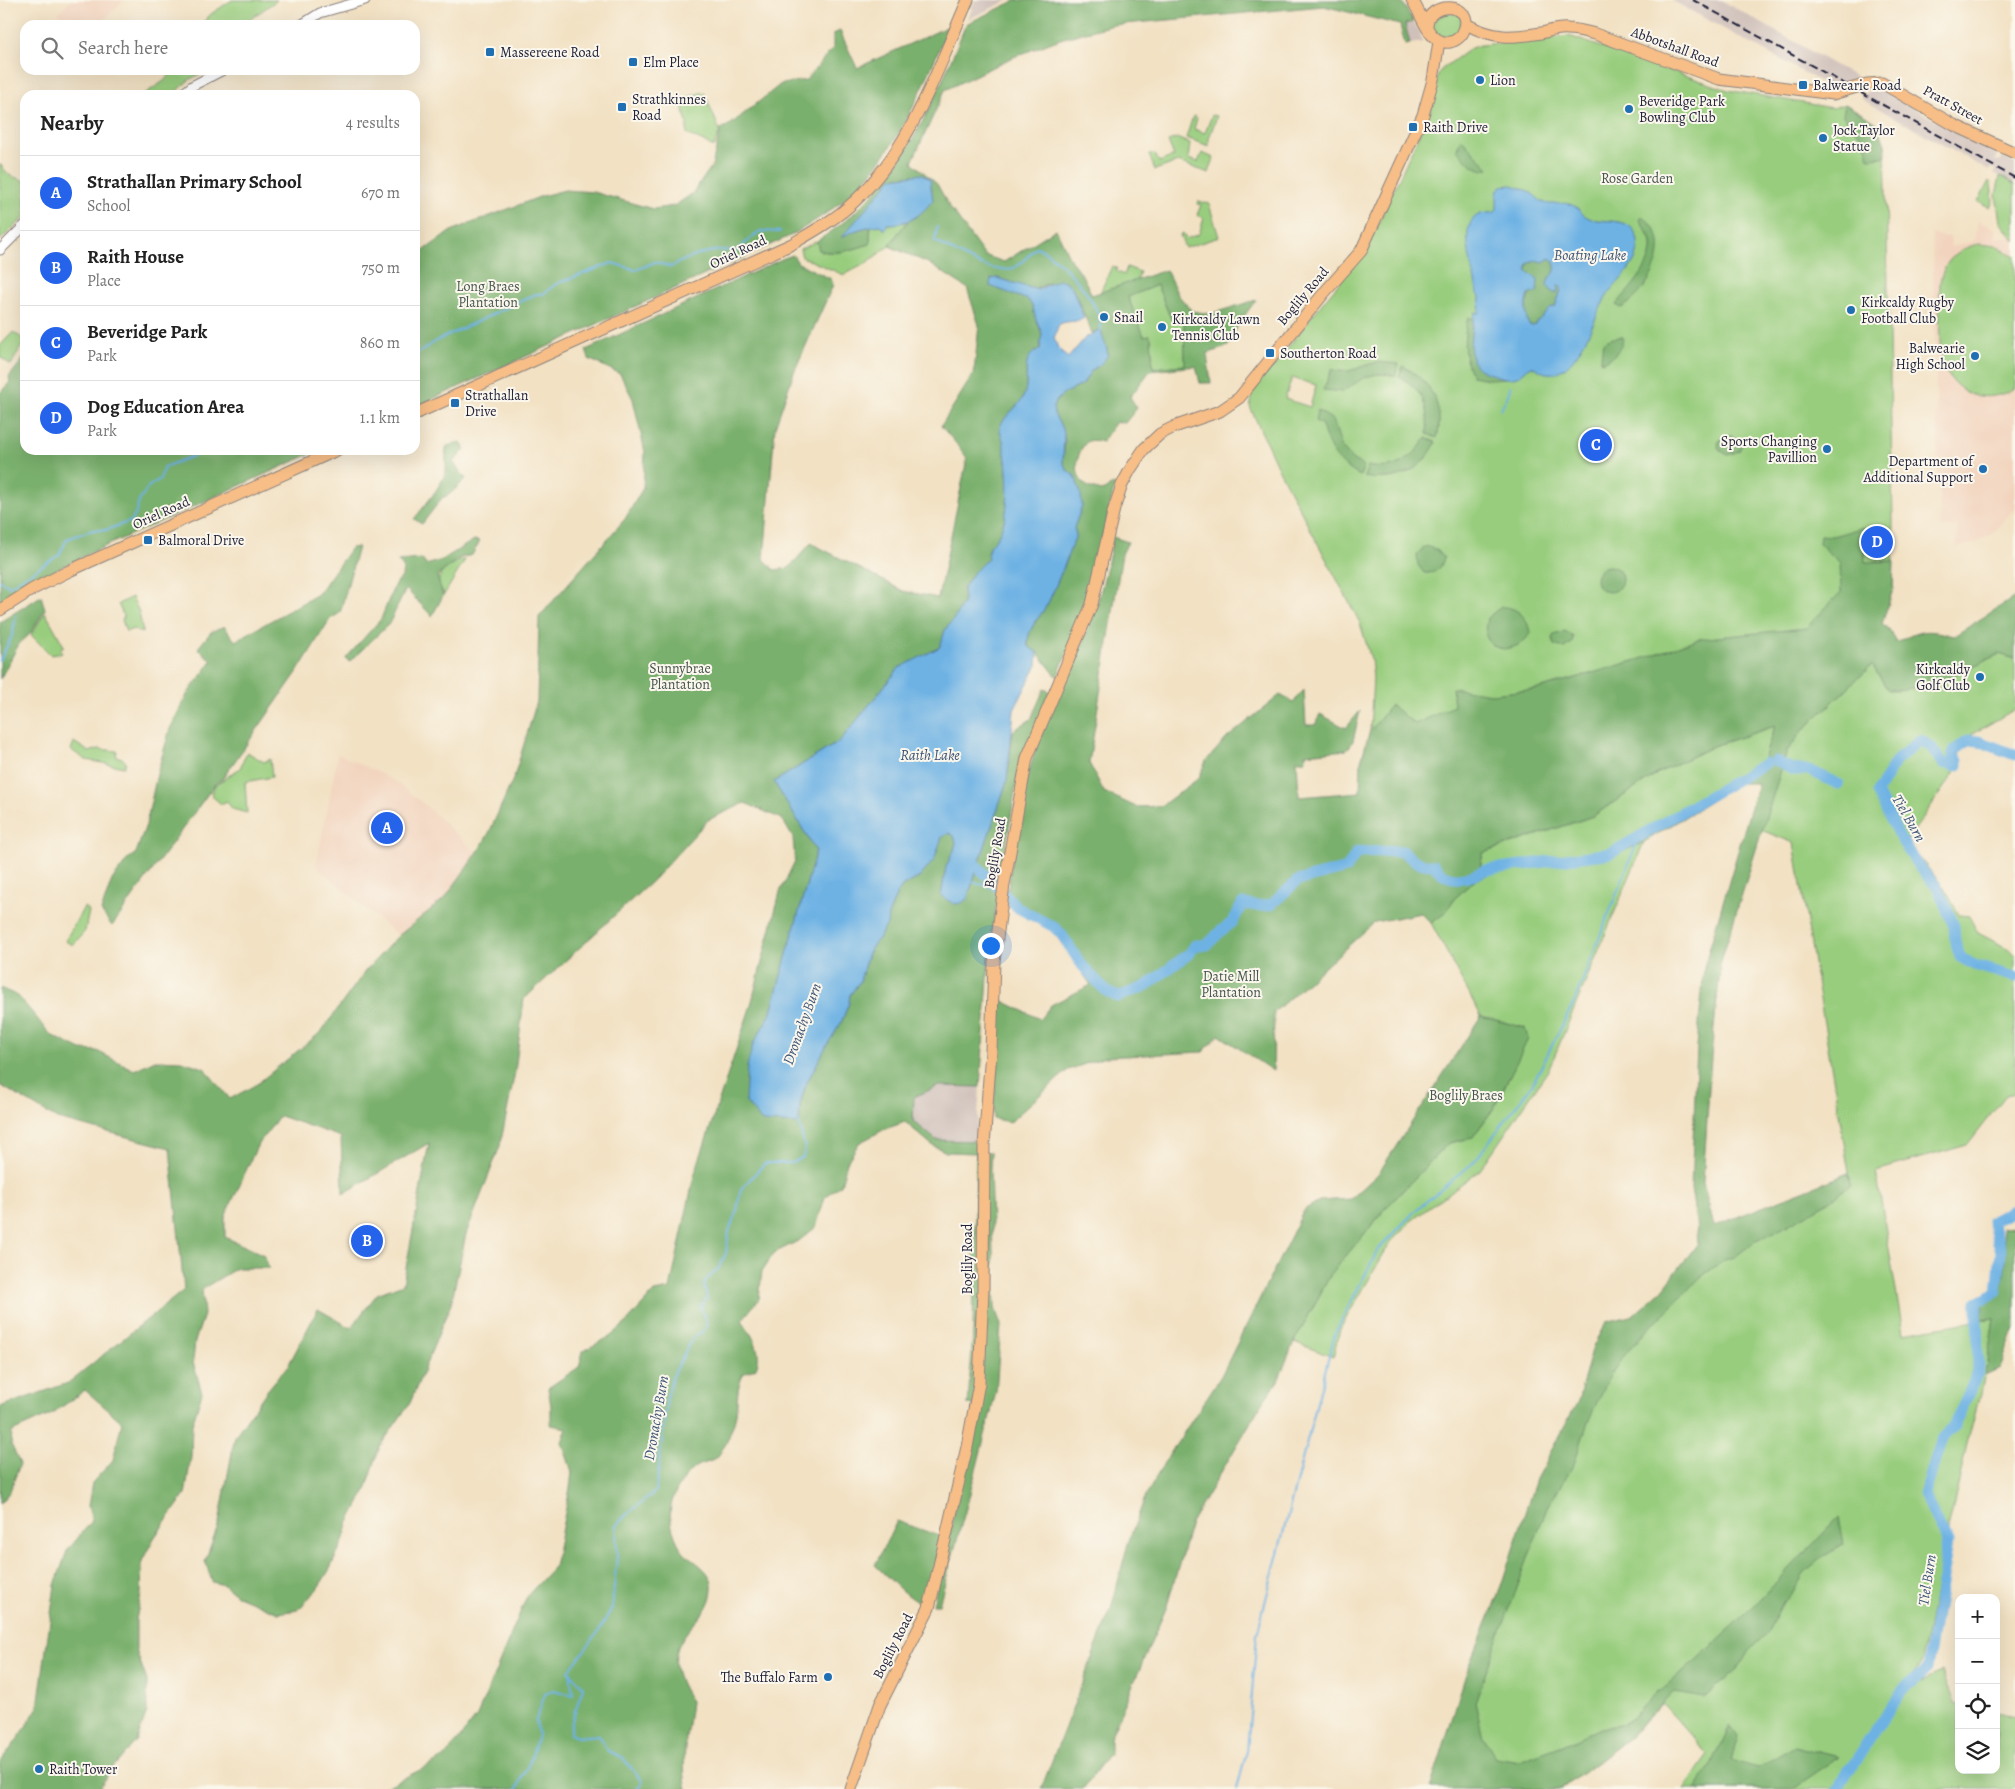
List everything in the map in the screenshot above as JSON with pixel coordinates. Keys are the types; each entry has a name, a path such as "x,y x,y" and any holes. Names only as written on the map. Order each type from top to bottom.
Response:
{"main road":[{"name":"Oriel Road","path":"420,412 774,252 824,226 855,201 890,161 921,108 968,0"},
{"path":"1413,1 1436,5 1453,2 1462,11 1466,24 1462,34 1449,42 1439,41 1430,34 1413,1"},
{"path":"1426,26 1428,14 1436,5"},
{"name":"Abbotshall Road","path":"1466,24 1480,32 1507,38 1558,30 1579,30 1595,34 1709,76 1760,86 1833,94 1877,82"},
{"name":"Boglily Road","path":"851,1789 880,1704 928,1608 967,1447 979,1383 983,1290 984,1146 991,1052 994,962 1004,885 1027,758 1092,604 1114,510 1120,490 1130,470 1144,449 1160,434 1174,426 1220,411 1239,398 1324,293 1361,251 1424,115 1433,80 1439,41"},
{"name":"Pratt Street","path":"1877,82 1886,85 1954,125 2015,153"},
{"name":"Oriel Road","path":"0,610 32,589 69,571 327,455"}],"street":[{"path":"308,20 320,13 365,0"},
{"path":"187,90 213,75"},
{"path":"0,250 20,230"}],"shaded area":[{"path":"71,0 124,0 104,20 65,20 58,13"},
{"path":"975,0 1009,0 968,19"},
{"path":"1671,0 1721,0 1856,77 1836,85 1827,85"},
{"path":"1414,22 1423,42 1410,44 1405,24"},
{"path":"1873,88 1879,88 1997,155 1995,160 1999,162 2002,157 2015,164 2015,184 1994,173 1996,170 1991,168 1989,171 1860,98"},
{"name":"Balwearie High School","path":"2000,176 2015,184 2015,508 1993,533 1976,543 1956,548 1957,526 1940,528 1932,234 1950,237 1951,247 1974,241 1978,221 1995,229 1996,237 2011,237 2000,222 1996,195"},
{"path":"338,754 397,783 424,804 477,853 445,898 398,936 316,866"},
{"path":"939,1086 980,1087 976,1141 936,1140 913,1121 914,1097"}],"green space":[{"path":"232,0 277,0 249,20 205,20"},
{"name":"Sunnybrae Plantation","path":"1017,0 1401,0 1414,22 1405,24 1410,44 1405,45 1400,25 1324,6 1113,25 1060,39 1011,58 945,90 912,162 937,184 949,206 984,255 1004,262 1056,229 1071,261 1081,273 1092,295 1166,270 1178,295 1192,311 1210,314 1256,300 1239,323 1228,346 1207,354 1211,383 1200,383 1196,366 1150,371 1130,397 1137,408 1125,423 1116,422 1102,442 1089,441 1080,451 1077,468 1083,483 1102,491 1115,484 1085,610 1057,677 1038,653 1028,646 1029,633 1046,607 1060,577 1076,535 1074,528 1082,506 1075,476 1067,470 1063,462 1065,440 1053,407 1057,400 1065,393 1083,384 1091,370 1096,368 1107,349 1102,339 1101,329 1092,333 1072,287 1048,283 1036,288 1029,288 997,278 991,279 1005,291 1028,299 1033,307 1042,333 1040,349 1029,357 1027,363 1024,395 1019,404 1003,421 1000,429 1008,481 1008,496 1003,525 997,537 989,546 988,558 974,572 963,589 964,601 956,616 945,630 941,648 899,668 840,741 774,782 816,851 770,1015 753,1044 799,1124 800,1104 806,1084 841,1023 850,995 860,981 868,953 887,925 888,915 897,893 903,886 920,877 937,850 942,837 949,833 954,836 956,843 946,867 941,896 967,899 1007,781 1013,731 1031,719 1044,689 1051,692 1019,768 991,937 980,1087 939,1086 914,1097 913,1121 936,1140 976,1141 976,1152 991,1152 995,1308 1001,1325 996,1392 939,1604 933,1604 979,1406 968,1405 973,1332 976,1153 946,1152 932,1145 905,1122 885,1129 859,1143 847,1162 841,1185 825,1197 816,1227 800,1240 774,1253 762,1271 759,1299 742,1320 753,1337 757,1349 758,1362 756,1368 743,1374 738,1389 735,1419 721,1452 713,1460 690,1471 672,1501 670,1518 678,1543 684,1552 703,1568 712,1583 711,1598 708,1605 681,1641 676,1656 679,1680 691,1701 684,1756 687,1789 382,1789 444,1758 477,1716 527,1596 554,1567 572,1472 562,1442 567,1428 551,1425 551,1406 548,1388 579,1367 583,1351 611,1336 626,1323 654,1292 670,1289 694,1176 751,1005 780,892 795,861 793,838 782,819 745,803 708,820 653,880 524,999 515,1072 500,1146 466,1234 451,1304 410,1403 380,1446 366,1490 349,1522 343,1541 330,1569 318,1588 298,1610 278,1613 238,1596 224,1585 212,1582 205,1561 219,1523 235,1436 266,1392 289,1364 318,1309 351,1328 377,1294 403,1284 429,1143 343,1194 341,1137 280,1116 258,1144 225,1217 225,1237 264,1255 269,1268 237,1268 202,1289 204,1315 195,1341 193,1362 202,1393 192,1424 191,1457 185,1495 154,1538 142,1561 141,1594 136,1620 136,1650 147,1681 147,1712 137,1740 109,1772 99,1789 0,1789 0,1763 38,1707 55,1585 67,1551 92,1521 88,1506 92,1483 113,1460 122,1422 85,1390 52,1414 12,1432 11,1444 20,1464 10,1491 0,1504 0,1407 68,1383 184,1290 170,1148 57,1119 0,1085 0,988 18,996 51,1035 81,1050 97,1051 134,1070 155,1060 182,1061 204,1068 230,1099 257,1084 321,1032 366,970 398,936 445,898 489,833 514,777 537,701 539,617 625,519 643,488 645,452 633,399 620,374 589,359 586,350 784,258 793,255 798,263 831,279 833,285 794,372 775,427 764,559 774,570 789,568 811,543 903,591 938,598 967,459 941,426 974,373 979,325 967,288 928,263 889,246 903,227 928,203 932,187 913,175 898,177 843,237 853,231 870,226 870,244 844,251 825,252 819,250 817,241 846,221 870,198 891,172 925,117 966,24","holes":["1157,285 1171,319 1184,319 1185,365 1153,368 1151,338 1149,335 1144,336 1128,297"]},
{"path":"1439,8 1461,16 1461,29 1447,36 1433,31 1431,18"},
{"name":"Long Braes Plantation","path":"949,26 912,110 889,149 860,185 828,212 792,235 420,405 420,253 451,231 542,196 565,190 593,192 653,209 674,206 692,194 712,166 721,129 731,124 781,84 806,80 833,48 833,34 840,31 857,68"},
{"name":"Rose Garden","path":"1569,36 1728,90 1832,108 1845,104 1877,123 1885,145 1893,589 1403,824 1361,761 1370,731 1373,678 1371,659 1360,623 1280,472 1250,407 1253,393 1269,369 1273,368 1311,317 1367,249 1432,106 1438,74 1471,48 1481,45","holes":["1292,378 1316,385 1310,407 1285,399"]},
{"path":"169,75 198,75 178,90 150,90"},
{"path":"704,92 720,131 714,147 687,134 687,123 682,105 685,98"},
{"path":"1845,104 1877,123 1885,145 1885,157 1869,158 1864,139 1843,116"},
{"path":"1212,115 1217,116 1209,138 1209,146 1186,138 1193,116 1197,118 1194,129 1205,133"},
{"path":"1177,138 1190,144 1188,159 1198,162 1202,153 1214,158 1209,173 1178,162 1155,170 1149,155 1155,154 1159,162 1174,156 1168,141"},
{"path":"1461,138 1489,168 1479,169 1466,159 1457,149"},
{"path":"0,164 9,175 20,179 20,222 0,240"},
{"path":"2000,176 2015,184 2015,241 2000,222 1996,195"},
{"path":"1989,181 1991,183 1993,201 1990,207 1978,202"},
{"path":"1199,201 1209,204 1219,237 1185,248 1180,235 1183,233 1186,239 1199,234 1204,218 1197,215 1201,205 1198,204"},
{"path":"1642,217 1653,226 1658,238 1659,251 1656,265 1641,291 1621,308 1616,305 1639,277 1651,253 1650,238 1639,219"},
{"path":"908,222 889,246 865,264 844,275 802,257 800,249 817,241 819,250 825,252 844,251 870,244 870,226"},
{"path":"1979,244 1996,246 2015,256 2015,387 2002,394 1988,397 1972,395 1955,384 1944,366 1940,341 1940,282 1942,275 1949,262 1958,252"},
{"path":"1551,258 1555,266 1554,275 1558,286 1562,287 1555,307 1551,308 1533,326 1529,325 1526,313 1527,301 1538,280 1527,271 1528,267 1532,261"},
{"path":"1112,266 1117,268 1116,271 1124,275 1127,267 1140,272 1136,281 1100,293"},
{"name":"Kirkcaldy Lawn Tennis Club","path":"1157,285 1171,319 1184,319 1186,365 1153,368 1151,338 1144,337 1127,297"},
{"path":"1468,317 1474,319 1471,340 1475,357 1481,370 1505,378 1489,379 1472,376 1466,361 1464,347"},
{"path":"13,332 20,337 20,349 11,365 0,357 0,346"},
{"path":"1623,337 1623,341 1616,353 1609,359 1601,362 1604,342"},
{"path":"1378,362 1399,364 1395,376 1386,374 1372,375 1342,392 1323,390 1332,369 1349,371"},
{"path":"20,363 20,455 308,455 90,553 53,571 0,603 0,393 10,382 9,377"},
{"path":"1403,366 1421,379 1434,396 1439,415 1437,438 1427,434 1427,416 1419,393 1414,387 1399,377"},
{"path":"1317,410 1333,420 1342,448 1353,460 1364,466 1360,476 1340,461 1331,449 1322,425 1315,421"},
{"path":"1729,435 1740,440 1742,445 1739,451 1728,455 1718,447 1719,441"},
{"path":"1426,438 1436,442 1416,468 1407,473 1387,478 1364,477 1368,466 1386,467 1401,463 1421,446"},
{"path":"461,442 465,450 453,462 466,479 450,494 442,498 422,524 414,519 441,482 446,470 447,446"},
{"name":"Datie Mill Plantation","path":"1864,527 1865,562 1894,561 1893,589 1882,624 1887,627 1897,643 1912,635 1931,631 1954,636 2015,597 2015,659 1999,654 1959,673 1931,683 1917,687 1888,690 1872,665 1802,731 1787,751 1721,961 1711,1057 1703,1183 1714,1226 1849,1173 1851,1185 1825,1204 1754,1242 1735,1257 1724,1260 1701,1277 1648,1329 1622,1358 1606,1382 1588,1422 1574,1464 1547,1507 1475,1702 1483,1737 1495,1757 1519,1761 1563,1745 1600,1728 1620,1725 1634,1716 1654,1695 1668,1686 1747,1613 1839,1517 1844,1544 1821,1558 1805,1572 1797,1586 1783,1602 1768,1631 1748,1651 1737,1671 1705,1697 1674,1692 1661,1703 1630,1737 1562,1789 1430,1789 1466,1674 1498,1595 1536,1479 1578,1401 1593,1346 1606,1322 1634,1315 1663,1289 1698,1243 1691,1188 1697,1047 1704,967 1758,783 1740,783 1644,842 1608,858 1490,873 1471,883 1454,899 1445,913 1431,923 1421,913 1375,922 1274,1012 1273,1071 1219,1035 1203,1052 1105,1057 1068,1070 1010,1122 993,1119 1001,1000 1040,1019 1051,1005 1091,985 1055,934 1050,920 1020,907 1007,894 1015,839 1030,766 1048,718 1082,644 1096,607 1113,537 1128,542 1122,554 1089,763 1104,792 1136,807 1161,806 1199,778 1206,761 1227,738 1280,695 1293,702 1304,690 1306,725 1315,725 1320,714 1346,728 1360,711 1353,741 1347,750 1305,754 1306,760 1297,760 1299,797 1360,792 1361,761 1370,731 1391,705 1415,724 1454,706 1452,688 1491,694 1538,689 1647,657 1698,639 1806,628 1841,592 1840,563 1819,543 1820,535 1833,536","holes":["1775,726 1764,759 1653,826 1609,850 1480,868 1483,853 1593,816 1658,773 1713,746"]},
{"path":"474,540 480,541 472,555 460,558 437,576 443,596 432,616 406,589 389,624 349,662 346,658 381,619 395,584 402,577 403,567 398,561 422,559 426,565 442,560"},
{"path":"1426,546 1437,550 1444,558 1440,568 1432,573 1424,573 1418,565 1417,554"},
{"path":"358,547 340,613 330,619 296,674 223,778 215,784 112,926 101,911 112,880 128,859 136,853 146,825 157,774 170,729 188,693 212,661 198,648 211,632 224,626 235,641 318,594 351,548"},
{"path":"461,560 465,560 444,595 439,584 440,575"},
{"path":"1609,566 1618,570 1622,579 1618,588 1609,592 1600,588 1596,579 1600,570"},
{"path":"41,596 45,609 30,634 19,644 0,679 0,622"},
{"path":"132,597 139,612 143,633 133,629 126,632 122,620 124,617 118,604"},
{"path":"1501,607 1507,607 1521,614 1527,622 1530,633 1522,643 1503,649 1491,644 1486,633 1487,618"},
{"path":"45,612 64,646 60,649 62,653 51,655 31,635"},
{"path":"1565,631 1573,636 1572,643 1564,648 1554,645 1552,638 1554,635"},
{"name":"Kirkcaldy Golf Club","path":"2000,654 2015,659 2015,709 1966,738 1960,751 1958,767 1906,842 1944,887 1959,915 1969,916 1978,933 2009,949 2015,956 2015,1093 2006,1095 1967,1145 1876,1171 1903,1333 1994,1318 1985,1375 1967,1444 1921,1662 1905,1688 1942,1672 1955,1703 1955,1774 2000,1774 2000,1713 2015,1716 2015,1789 1840,1789 1853,1767 1839,1789 1684,1789 1708,1755 1662,1703 1630,1737 1562,1789 1463,1789 1467,1696 1536,1517 1610,1371 1694,1264 1851,1185 1794,843 1761,830 1787,751 1802,731 1872,665 1888,690 1974,665"},
{"path":"1775,726 1764,759 1653,826 1609,850 1480,868 1483,853 1593,816 1658,773 1713,746"},
{"path":"74,742 89,752 99,749 117,751 116,756 126,762 124,767 86,760 71,750"},
{"path":"247,752 264,762 270,759 272,777 245,782 247,813 232,809 227,801 221,804 212,796 214,786 240,768"},
{"path":"1644,842 1549,1069 1480,1170 1411,1221 1390,1243 1340,1329 1333,1357 1294,1342 1332,1272 1388,1206 1448,1143 1472,1138 1494,1108 1525,1028 1481,1016 1431,923 1445,913 1454,899 1471,883 1490,873 1608,858"},
{"path":"84,907 89,911 85,931 73,945 65,941"},
{"name":"Boglily Braes","path":"1481,1016 1525,1028 1528,1039 1494,1108 1472,1138 1448,1143 1388,1206 1332,1272 1294,1342 1278,1381 1262,1403 1191,1523 1167,1606 1110,1738 1110,1752 1083,1789 1041,1789 1111,1609 1128,1543 1144,1500 1164,1463 1221,1376 1304,1210 1319,1201 1351,1199 1378,1174"},
{"path":"2015,1226 2015,1328 2000,1368 1985,1375 1994,1318 1982,1320 1983,1304 2002,1291 2006,1261 2002,1227"},
{"path":"897,1521 942,1537 925,1607 902,1591 875,1565"},
{"path":"1730,1725 1738,1736 1731,1760 1757,1768 1795,1746 1839,1757 1792,1789 1696,1789 1713,1763"}],"water":[{"path":"922,174 930,179 933,200 918,215 902,223 887,224 885,230 880,225 869,227 841,238 892,178"},
{"name":"Boating Lake","path":"1512,185 1523,189 1545,203 1566,203 1572,205 1585,216 1593,219 1615,221 1628,225 1637,237 1638,247 1632,264 1603,303 1582,347 1566,367 1556,372 1546,373 1532,366 1517,377 1505,378 1482,371 1473,361 1470,347 1471,332 1475,312 1479,313 1480,296 1477,294 1470,257 1468,231 1472,221 1480,214 1494,213 1497,209 1497,192 1501,186","holes":["1551,258 1555,271 1549,278 1547,285 1553,293 1557,293 1558,286 1561,286 1555,307 1551,308 1533,326 1529,325 1526,314 1527,298 1528,295 1537,292 1538,280 1527,271 1527,265 1534,260 1543,262"]},
{"name":"Raith Lake","path":"997,278 1034,289 1041,288 1058,280 1065,281 1072,287 1084,318 1060,324 1054,338 1058,348 1068,358 1085,338 1101,329 1108,355 1102,363 1091,371 1083,384 1065,393 1057,400 1053,407 1054,414 1064,432 1063,462 1067,470 1075,476 1081,495 1082,506 1074,528 1076,535 1049,601 1029,633 1028,646 1038,653 1037,665 1014,710 1007,781 967,899 962,903 954,904 941,896 946,867 956,843 954,836 949,833 942,837 934,860 920,877 903,886 897,893 888,915 887,925 868,953 860,981 850,995 841,1023 806,1084 800,1104 799,1124 762,1122 745,1101 747,1067 753,1044 770,1015 816,851 774,782 840,741 899,668 940,647 945,630 956,616 964,601 963,589 974,572 988,558 989,546 997,537 1003,525 1008,496 1008,481 1000,429 1003,421 1019,404 1024,395 1027,362 1033,353 1040,349 1042,333 1033,307 1028,300 990,286 991,279"}],"waterway":[{"path":"937,227 935,241 987,267 1009,269 1017,266 1037,247 1047,253 1068,271 1087,294 1095,307 1101,330"},
{"path":"420,352 438,340 536,294 543,294 556,284 612,263 636,270 655,262 671,267 686,259 702,254 728,250 736,251 760,231 780,232"},
{"path":"1501,410 1509,393 1510,386"},
{"path":"0,581 10,586 59,555 67,539 92,530 106,530 131,521 140,499 149,486 160,479 164,467 196,455"},
{"path":"0,660 12,636 16,616"},
{"name":"Tiel Burn","path":"2015,755 1979,741 1969,740 1953,751 1953,756 1958,761 1958,765 1955,766 1943,763 1931,747 1920,740 1896,761 1877,792 1900,838 1919,867 1938,888 1954,926 1955,941 1960,957 1974,965 2015,977"},
{"path":"1776,761 1794,770 1809,770 1838,784"},
{"path":"977,866 1018,908 1054,927 1062,935 1081,964 1106,991 1118,997 1146,986 1190,953 1195,945 1207,945 1233,922 1242,904 1271,905 1297,881 1347,868 1357,852 1403,851 1417,862 1434,865 1439,871 1451,878 1464,878 1485,870 1611,853 1766,763"},
{"path":"1237,1789 1247,1751 1257,1634 1335,1333 1378,1250 1417,1209 1473,1163 1532,1085 1574,1002 1639,837"},
{"path":"972,882 999,889"},
{"name":"Dronachy Burn","path":"569,1671 599,1631 612,1608 617,1557 616,1526 626,1515 656,1491 667,1398 672,1378 691,1340 705,1329 707,1322 700,1307 707,1298 704,1285 707,1279 719,1268 726,1253 729,1231 737,1210 741,1189 765,1163 792,1163 803,1157 805,1149 799,1123"},
{"name":"Tiel Burn","path":"1837,1789 1902,1690 1927,1669 1948,1542 1924,1496 1942,1438 1954,1426 1978,1372 1977,1302 1997,1292 2001,1252 1992,1221 2015,1209"},
{"name":"Dronachy Burn","path":"569,1671 583,1687 573,1717 570,1734 577,1737 599,1735 608,1751 622,1757 642,1781 637,1789"},
{"path":"517,1789 531,1759 538,1735 536,1720 545,1694 553,1690 573,1695 570,1673"}],"railway":[{"path":"1693,0 2015,178"}],"place":[{"name":"Massereene Road","path":"490,52"},
{"name":"Elm Place","path":"633,62"},
{"name":"Lion","path":"1480,80"},
{"name":"Balwearie Road","path":"1803,85"},
{"name":"Strathkinnes Road","path":"622,107"},
{"name":"Beveridge Park Bowling Club","path":"1629,109"},
{"name":"Raith Drive","path":"1413,127"},
{"name":"Jock Taylor Statue","path":"1823,138"},
{"name":"Kirkcaldy Rugby Football Club","path":"1851,310"},
{"name":"Snail","path":"1104,317"},
{"name":"Kirkcaldy Lawn Tennis Club","path":"1162,327"},
{"name":"Southerton Road","path":"1270,353"},
{"name":"Balwearie High School","path":"1975,356"},
{"name":"Strathallan Drive","path":"455,403"},
{"name":"Beveridge Park","path":"1596,445"},
{"name":"Sports Changing Pavillion","path":"1827,449"},
{"name":"Department of Additional Support","path":"1983,469"},
{"name":"Balmoral Drive","path":"148,540"},
{"name":"Dog Education Area","path":"1877,542"},
{"name":"Kirkcaldy Golf Club","path":"1980,677"},
{"name":"Strathallan Primary School","path":"387,828"},
{"name":"Raith House","path":"367,1241"},
{"name":"The Buffalo Farm","path":"828,1677"},
{"name":"Raith Tower","path":"39,1769"}]}
